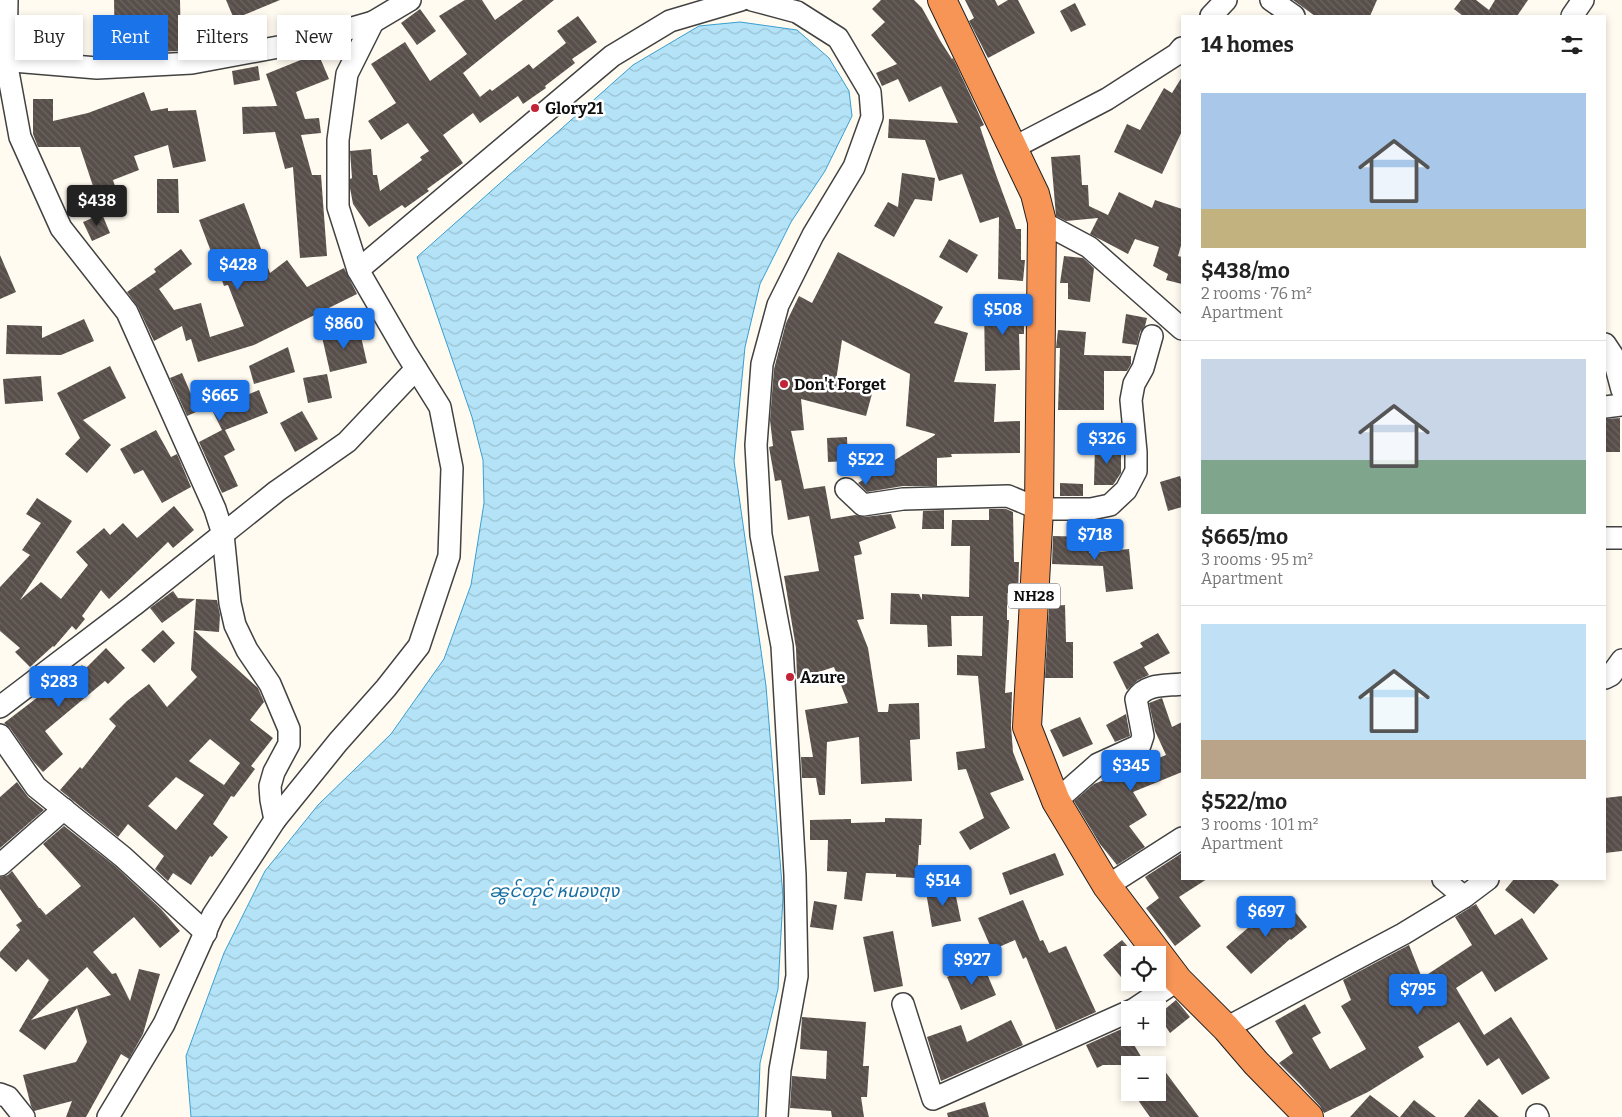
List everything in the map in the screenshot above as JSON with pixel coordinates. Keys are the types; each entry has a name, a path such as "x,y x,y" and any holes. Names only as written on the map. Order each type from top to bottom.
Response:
{"highway":[{"name":"NH28","path":"942,0 1035,194 1042,222 1039,510 1027,727 1056,801 1107,886 1178,980 1226,1028 1256,1063 1309,1117"}],"street":[{"path":"7,0 3,60 20,137 61,228 128,312 215,509 223,534 230,603 235,625 247,650 270,684 289,729 289,744 274,772 270,786 275,820"},
{"path":"3,60 98,68 192,63 300,43 373,22 410,0"},
{"path":"358,270 612,56 670,21 741,0"},
{"path":"752,0 797,12 838,38 870,92 872,117 854,167 813,235 778,304 762,364 756,445 761,535 782,646 795,875 797,976 780,1070 777,1117"},
{"path":"1211,15 1226,0"},
{"path":"1271,0 1293,15"},
{"path":"1573,15 1583,0"},
{"path":"108,1117 164,1024 213,915 275,820 338,742 420,646 449,556 452,468 440,407 358,270 338,206 338,140 346,74 373,22"},
{"path":"1013,148 1108,99 1177,54 1181,49"},
{"path":"1042,222 1088,247 1181,328"},
{"path":"846,489 863,505 903,499 1008,496 1039,510 1091,509 1110,505 1126,490 1136,471 1131,400 1134,384 1143,368 1152,336"},
{"path":"1606,346 1613,356 1622,390"},
{"path":"0,707 134,605 277,491 347,442 416,369"},
{"path":"1606,407 1622,405"},
{"path":"1606,538 1622,538"},
{"path":"1606,678 1611,675 1622,660"},
{"path":"1056,801 1098,764 1140,745 1143,736 1136,698 1140,692 1150,687 1181,684"},
{"path":"0,735 36,787 123,857 206,933"},
{"path":"0,865 64,809"},
{"path":"1107,886 1181,839"},
{"path":"1444,880 1464,897"},
{"path":"1226,1028 1403,934 1464,897 1487,880"},
{"path":"1146,1001 1178,980"},
{"path":"903,1004 933,1099 1121,1015"},
{"path":"0,1094 8,1097 24,1117"}],"water":[{"name":"ၼွင်တုင် หนองตุง","path":"740,22 797,30 829,58 849,91 852,116 825,171 791,222 760,284 745,347 734,461 766,686 783,897 778,989 760,1063 758,1117 191,1117 186,1056 224,953 265,871 318,805 391,734 444,659 471,585 484,503 483,460 472,417 417,257 633,65 699,26"}],"building":[{"path":"114,0 180,0 178,51 168,51 168,15 114,15"},
{"path":"226,0 280,0 244,15 232,15"},
{"path":"465,0 482,0 495,20 523,0 554,0 463,73 480,97 490,89 492,91 529,64 533,69 566,43 557,31 578,16 597,42 572,59 575,63 545,86 546,88 523,104 518,96 480,123 473,113 443,135 463,163 427,189 429,191 405,208 402,205 369,227 353,204 350,188 350,179 352,178 350,151 371,149 373,175 377,175 380,191 422,160 420,157 429,151 408,123 381,140 368,121 396,103 371,64 405,42 430,81 467,54 439,16"},
{"path":"881,0 914,0 922,8 941,42 953,58 984,125 980,127 1016,229 1021,229 1021,260 1025,260 1023,281 998,279 999,217 980,223 962,174 939,181 925,140 888,138 889,119 958,123 941,86 909,102 898,79 882,86 876,73 897,64 871,35 885,22 872,9"},
{"path":"965,0 995,0 998,6 1008,0 1018,0 1035,33 988,58 969,21 974,18"},
{"path":"1293,0 1377,0 1370,15 1314,15"},
{"path":"1461,0 1476,0 1489,10 1495,0 1528,0 1518,15 1462,15 1454,9"},
{"path":"1075,3 1086,25 1071,32 1060,11"},
{"path":"420,9 436,31 417,45 401,23"},
{"path":"301,60 321,60 329,79 296,92 305,119 319,118 321,133 301,135 312,175 321,175 327,256 300,258 293,167 285,169 275,132 243,134 242,107 277,106 266,74"},
{"path":"258,66 260,80 234,85 232,71"},
{"path":"1181,79 1181,133 1162,174 1114,152 1127,124 1140,130 1164,88 1172,93"},
{"path":"144,92 151,111 168,108 168,111 196,110 206,161 173,168 168,145 134,156 139,170 113,180 116,189 96,195 80,147 38,147 33,134 33,99 53,99 53,121 88,113"},
{"path":"1080,155 1082,185 1088,185 1089,206 1108,215 1119,192 1152,208 1155,200 1181,209 1181,246 1178,256 1181,257 1181,284 1166,280 1168,274 1153,266 1159,247 1135,239 1128,254 1090,234 1098,218 1066,221 1056,216 1051,157"},
{"path":"902,173 935,178 932,201 915,199 894,237 874,226 888,202 898,207"},
{"path":"157,179 178,179 179,213 157,213"},
{"path":"244,203 270,273 287,260 307,287 344,268 357,294 254,345 198,362 191,339 186,341 182,326 154,341 138,307 127,292 156,272 154,269 181,249 192,264 159,289 174,310 201,303 210,337 244,326 228,285 224,286 199,220"},
{"path":"102,214 110,233 92,241 83,222"},
{"path":"949,239 978,255 967,273 939,257"},
{"path":"838,252 943,307 934,323 968,333 954,382 996,384 994,422 1020,421 1020,453 951,454 952,457 937,458 937,486 903,486 867,492 858,483 935,435 906,426 910,374 842,340 836,381 873,390 866,416 801,399 804,430 791,431 804,489 825,486 831,519 855,515 864,517 891,514 896,528 859,542 862,554 854,556 864,619 857,620 868,648 878,712 888,712 889,704 919,703 920,739 910,740 912,781 861,784 859,737 827,742 825,795 819,795 816,778 802,778 801,757 813,757 805,710 848,703 834,667 797,679 796,648 784,576 819,571 809,516 788,520 781,480 775,481 769,447 773,446 770,420 774,369 786,323 799,296 812,303"},
{"path":"0,255 16,292 0,299"},
{"path":"1064,256 1083,258 1094,268 1090,302 1068,299 1068,283 1060,283"},
{"path":"984,304 1024,304 1024,334 1019,334 1020,370 985,371"},
{"path":"1126,314 1147,318 1145,326 1140,332 1137,345 1122,343"},
{"path":"84,319 94,341 61,355 6,354 7,325 42,326 42,338"},
{"path":"359,328 367,363 330,372 322,337"},
{"path":"1058,330 1086,332 1084,355 1131,356 1131,364 1127,371 1104,371 1104,410 1058,410 1060,348 1056,348"},
{"path":"288,347 295,372 254,384 249,366"},
{"path":"110,366 126,398 83,420 111,445 87,473 65,454 80,438 57,393"},
{"path":"182,373 191,394 218,381 229,402 259,390 268,413 225,430 235,450 224,456 238,486 222,493 199,442 222,430 210,406 187,416 170,378"},
{"path":"327,374 332,398 308,403 303,378"},
{"path":"41,376 43,401 5,404 3,379"},
{"path":"302,411 318,439 295,452 280,423"},
{"path":"1620,418 1620,452 1606,452 1606,419"},
{"path":"156,430 171,457 177,454 191,487 162,503 143,470 134,474 120,449"},
{"path":"847,437 848,461 828,462 827,438"},
{"path":"1095,446 1121,446 1121,473 1113,485 1094,485"},
{"path":"1180,476 1181,507 1168,511 1160,482"},
{"path":"1060,483 1083,484 1083,496 1060,496"},
{"path":"37,498 72,521 20,600 41,582 61,599 88,565 76,552 104,528 110,535 123,523 137,538 174,506 194,530 173,548 168,542 109,599 101,590 82,616 85,619 76,630 72,626 54,647 30,667 15,652 20,648 0,631 0,587 30,555 22,550 41,523 26,514"},
{"path":"989,509 1006,509 1013,512 1014,562 1019,562 1018,594 1007,593 1007,620 1009,620 1005,693 1012,692 1011,726 1013,752 1024,780 990,793 1010,828 970,850 959,832 984,818 966,769 958,770 956,752 985,748 978,676 957,675 957,655 982,656 983,616 951,616 952,646 928,647 927,625 890,624 891,593 919,594 922,600 922,594 969,597 970,546 951,546 952,520 989,520"},
{"path":"944,510 944,529 922,529 923,511"},
{"path":"1053,536 1089,537 1089,553 1129,549 1133,589 1106,592 1103,566 1052,564"},
{"path":"173,591 178,598 195,599 162,623 150,608"},
{"path":"196,599 217,600 220,615 219,632 194,630 258,688 264,702 250,720 273,738 251,766 255,769 234,797 231,796 213,824 228,837 212,857 210,856 191,885 173,873 168,881 155,869 164,856 128,824 118,837 60,790 80,767 82,769 116,726 109,719 127,701 149,684 167,707 197,677 191,670","holes":["210,739 240,763 224,785 189,761","176,777 204,795 176,830 148,806"]},
{"path":"1065,605 1066,642 1073,642 1073,678 1045,678 1049,606"},
{"path":"163,630 175,643 154,663 141,650"},
{"path":"1158,633 1170,653 1144,667 1149,675 1138,680 1127,690 1113,662 1143,647 1140,643"},
{"path":"106,648 125,668 108,684 105,681 45,731 63,754 43,772 10,728 4,723 42,694 60,677 63,682 82,665 85,669"},
{"path":"1162,698 1172,727 1181,722 1181,772 1133,792 1147,815 1129,826 1145,847 1117,865 1100,844 1074,801 1094,784 1166,755 1155,731 1149,703"},
{"path":"1126,714 1130,736 1115,742 1106,725"},
{"path":"1080,717 1093,744 1063,757 1050,730"},
{"path":"17,782 28,797 44,810 0,848 0,797"},
{"path":"1622,796 1622,851 1606,853 1606,798"},
{"path":"885,818 922,819 917,878 896,877 896,874 866,873 862,901 844,899 847,872 827,871 828,840 810,840 810,820 851,819 851,823 885,822"},
{"path":"64,826 115,866 161,909 180,931 160,948 134,917 93,952 112,974 116,973 130,1001 139,969 160,974 143,1034 129,1059 121,1054 86,1117 66,1117 72,1101 34,1111 23,1075 76,1062 87,1042 77,1008 45,1050 19,1031 49,980 28,959 16,972 0,957 0,952 20,930 16,925 22,921 0,889 0,877 8,875 12,871 46,915 81,886 43,844","holes":["87,967 111,995 31,1020"]},
{"path":"1055,853 1064,875 1010,895 1002,873"},
{"path":"1181,854 1181,880 1205,880 1179,897 1201,926 1175,946 1146,908 1159,898 1145,877"},
{"path":"1513,880 1552,880 1559,885 1534,914 1505,890"},
{"path":"954,887 961,921 932,927 926,892"},
{"path":"1023,900 1040,941 1043,940 1049,953 1066,946 1096,1012 1056,1030 1026,957 1023,959 1015,940 992,950 978,918"},
{"path":"814,901 837,905 833,930 810,927"},
{"path":"1288,903 1307,927 1290,939 1251,974 1226,947 1257,920 1261,924"},
{"path":"1476,904 1495,935 1522,918 1548,959 1495,992 1482,971 1456,988 1484,1035 1511,1017 1550,1078 1522,1095 1499,1058 1487,1066 1459,1022 1418,1047 1424,1057 1368,1092 1324,1113 1320,1106 1279,1063 1293,1053 1275,1021 1305,1004 1321,1033 1312,1038 1330,1069 1366,1049 1341,1006 1351,1000 1343,980 1409,945 1422,978 1472,945 1455,917"},
{"path":"893,931 903,986 874,992 863,937"},
{"path":"1122,940 1127,946 1121,946 1121,977 1103,955"},
{"path":"982,962 996,995 961,1010 947,977"},
{"path":"1176,1000 1190,1017 1170,1033 1166,1027 1166,1008"},
{"path":"802,1017 866,1022 863,1066 869,1066 867,1097 861,1097 864,1117 832,1117 831,1111 790,1108 792,1076 826,1079 827,1051 800,1049"},
{"path":"1011,1020 1023,1045 941,1081 927,1037 961,1025 967,1042"},
{"path":"1121,1029 1121,1046 1135,1046 1141,1056 1121,1056 1121,1065 1103,1065 1097,1068 1086,1045"},
{"path":"1166,1073 1199,1117 1150,1117 1139,1101 1166,1101"},
{"path":"1370,1095 1399,1117 1350,1117"},
{"path":"1479,1099 1499,1117 1464,1117"},
{"path":"1414,1100 1436,1117 1400,1117"},
{"path":"985,1102 989,1117 948,1117 947,1113"}],"place":[{"name":"Glory21","path":"535,108"},
{"name":"Don't Forget","path":"784,384"},
{"name":"Azure","path":"790,677"}]}
